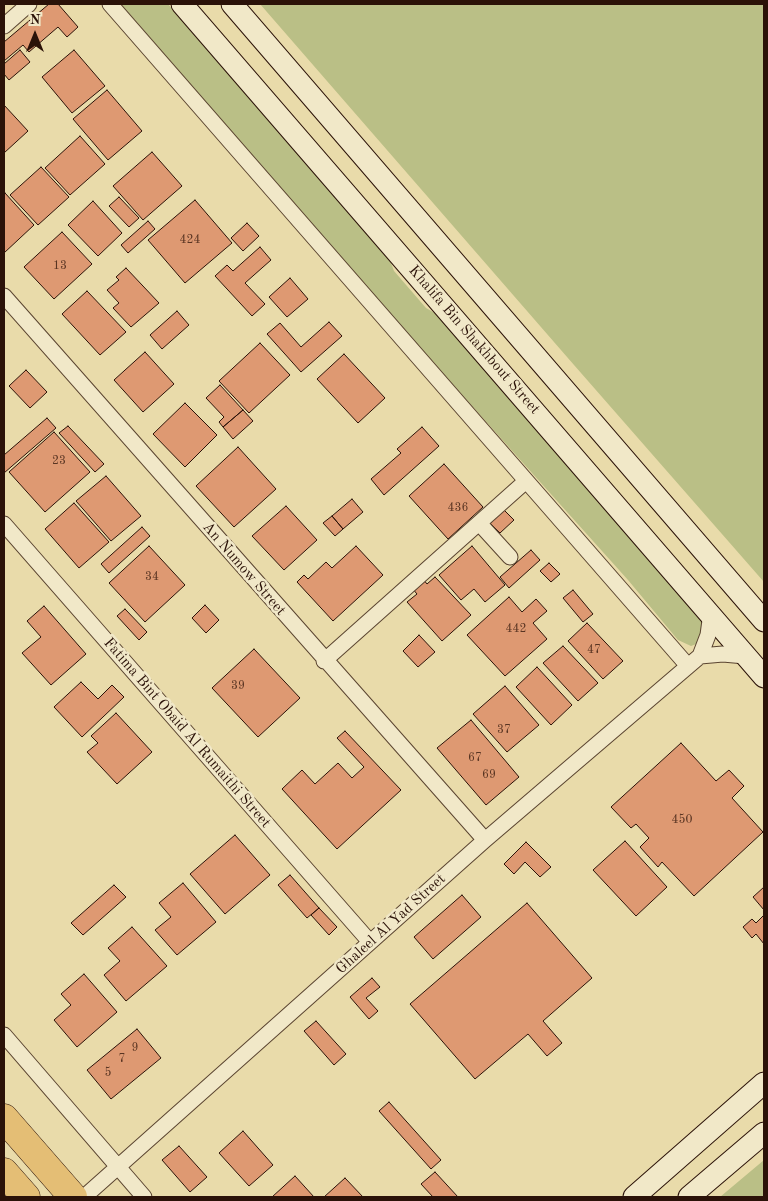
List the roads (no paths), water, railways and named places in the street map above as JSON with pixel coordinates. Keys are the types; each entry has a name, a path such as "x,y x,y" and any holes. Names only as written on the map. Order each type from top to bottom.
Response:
{"highway":[{"path":"4,1118 73,1197"},
{"path":"4,1172 26,1197"}],"main road":[{"name":"Khalifa Bin Shakhbout Street","path":"182,4 711,613 764,677"},
{"path":"232,4 764,621"},
{"path":"634,1197 764,1083"},
{"path":"689,1197 764,1133"}],"street":[{"path":"4,26 29,4"},
{"path":"110,4 688,666"},
{"name":"An Numow Street","path":"4,296 324,661 486,840"},
{"path":"324,661 526,481"},
{"path":"479,523 510,557"},
{"name":"Fatima Bint Obaid Al Rumaithi Street","path":"4,524 370,942"},
{"path":"711,613 708,635 700,656 722,654 745,656"},
{"name":"Ghaleel Al Yad Street","path":"84,1197 120,1168 486,840 700,656"},
{"path":"4,1035 144,1197"}]}
